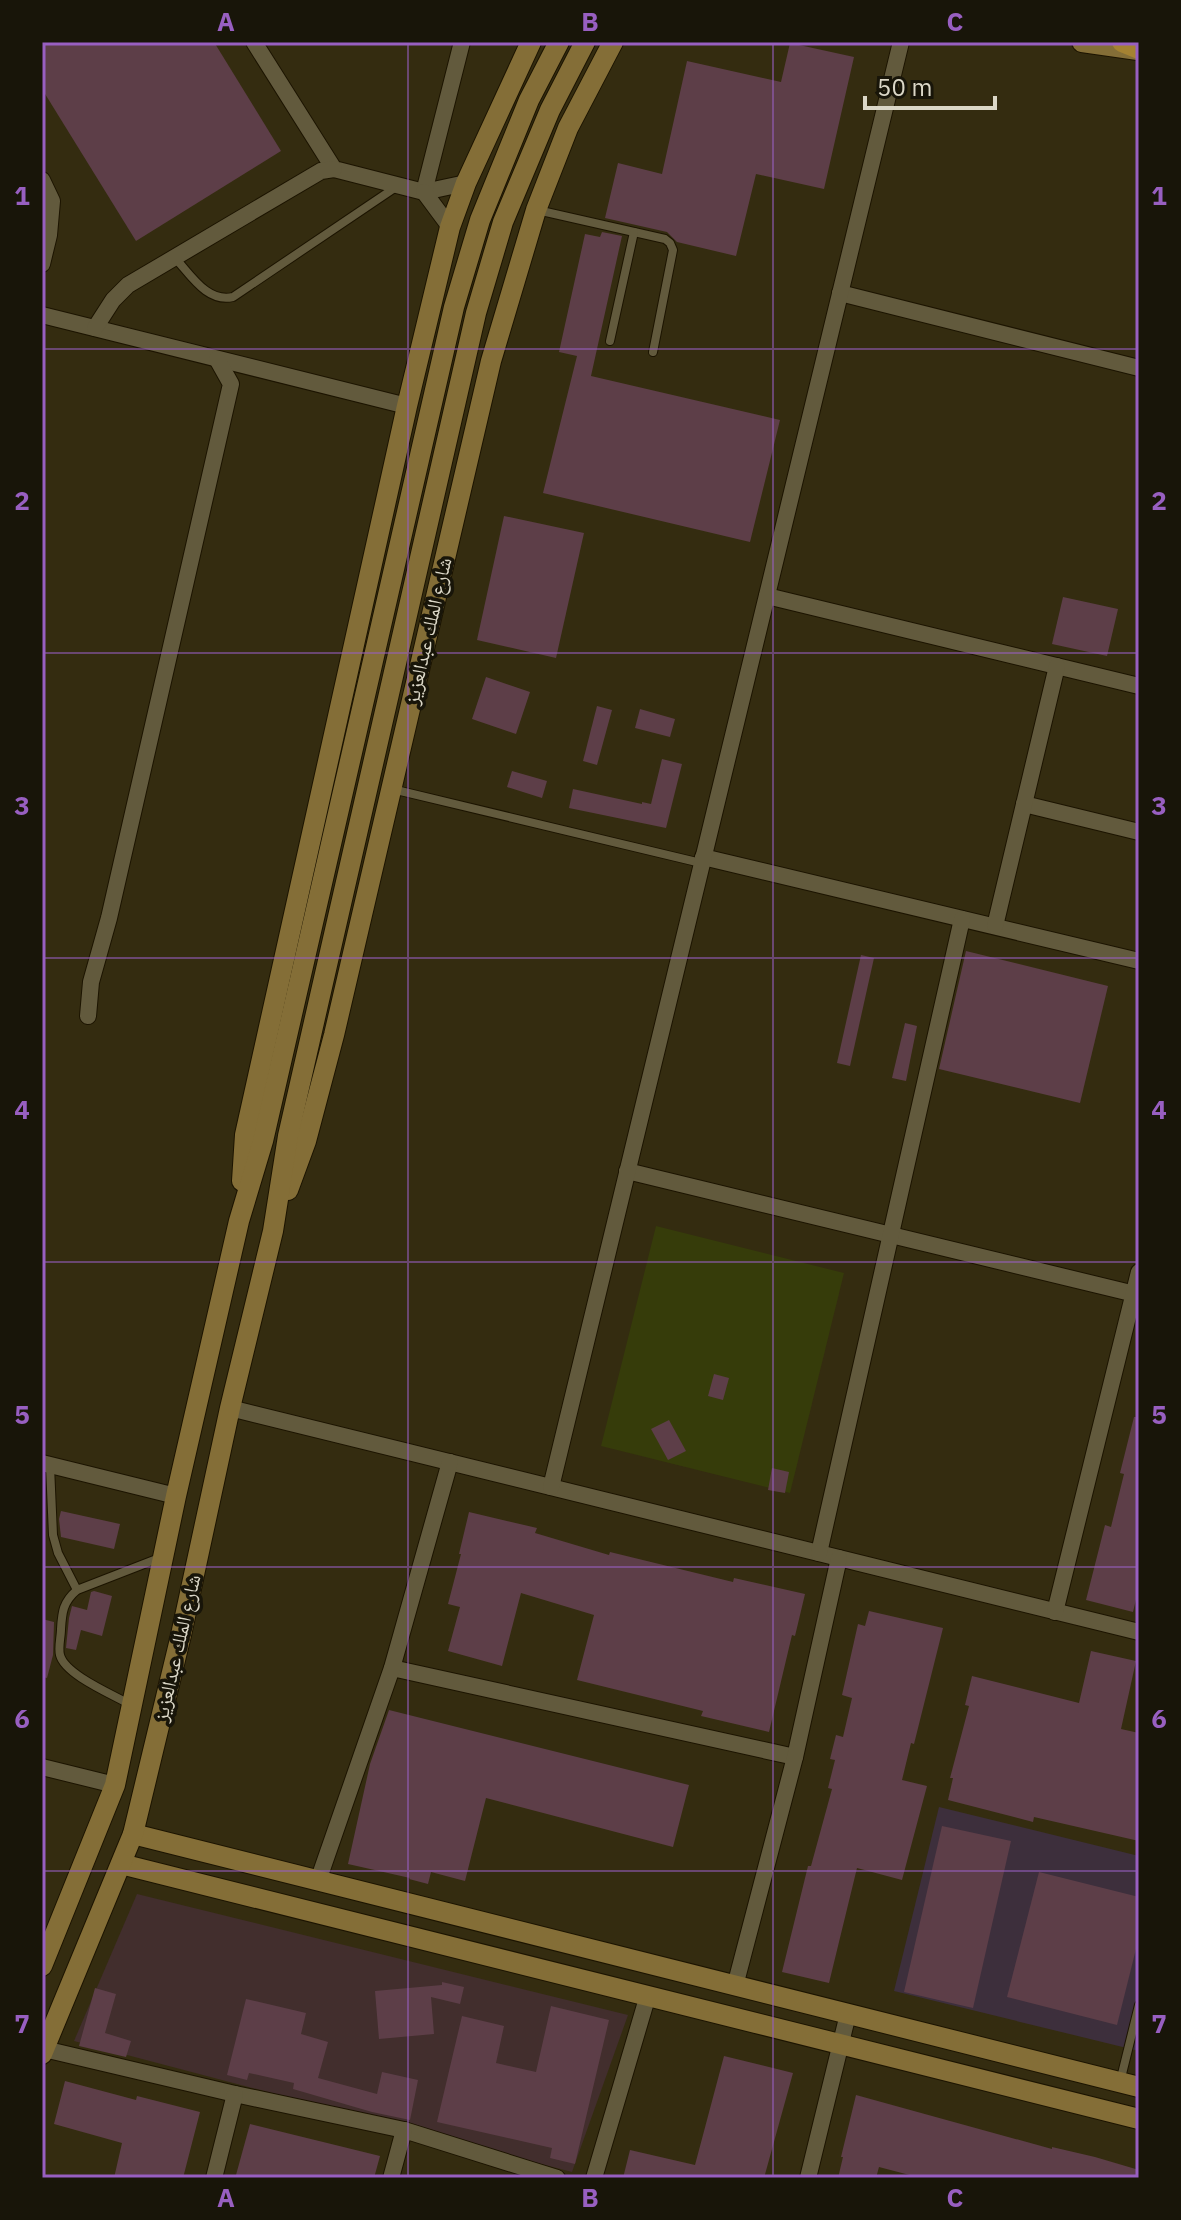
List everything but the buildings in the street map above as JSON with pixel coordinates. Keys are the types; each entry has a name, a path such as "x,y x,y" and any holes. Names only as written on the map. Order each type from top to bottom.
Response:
{"main road":[{"path":"1122,42 1139,50"}],"street":[{"path":"254,42 334,169"},
{"path":"424,192 462,42"},
{"name":"شارع الملك عبدالعزيز","path":"239,1221 245,1135 407,406 450,227 466,183 531,42"},
{"name":"شارع الملك عبدالعزيز","path":"42,1966 115,1785 176,1496 239,1221 263,1141 454,307 480,220 529,100 559,42"},
{"name":"شارع الملك عبدالعزيز","path":"43,2052 133,1834 273,1231 288,1136 476,313 503,222 550,110 585,42"},
{"path":"551,1487 901,42"},
{"path":"1082,42 1139,50"},
{"name":"شارع الملك عبدالعزيز","path":"273,1231 306,1141 334,1035 491,361 536,210 568,128 612,45"},
{"path":"95,328 113,300 128,285 321,171 334,169 424,192 466,183"},
{"path":"42,180 52,201 42,264"},
{"path":"424,192 450,227"},
{"path":"840,293 1139,368"},
{"path":"42,315 407,406"},
{"path":"88,1016 91,982 109,918 231,384 217,359"},
{"path":"767,596 1139,686"},
{"path":"995,926 1057,666"},
{"path":"1024,804 1139,832"},
{"path":"702,860 1139,961"},
{"path":"819,1553 962,919"},
{"path":"627,1171 1136,1295"},
{"path":"1055,1612 1136,1295 1139,1272"},
{"path":"230,1408 1139,1632"},
{"path":"318,1881 392,1668 450,1462"},
{"path":"46,1464 176,1496"},
{"path":"735,1986 795,1757 839,1558"},
{"path":"392,1668 795,1757"},
{"path":"42,1767 115,1785"},
{"path":"133,1834 1130,2084"},
{"path":"121,1864 1139,2119"},
{"path":"594,2178 648,1995"},
{"path":"808,2178 848,2014"},
{"path":"43,2052 404,2130 557,2178"},
{"path":"214,2178 235,2094"},
{"path":"391,2178 404,2130"}],"lane":[{"path":"175,258 211,295 228,299 397,186"},
{"path":"536,210 665,239 670,243 673,250 653,352"},
{"path":"610,341 634,232"},
{"path":"391,789 702,860"},
{"path":"46,1464 53,1535 58,1553 77,1590"},
{"path":"132,1706 67,1667 60,1655 62,1609 77,1590 163,1557"},
{"path":"1130,2084 1139,2005"}],"shaded area":[{"path":"939,1807 1139,1856 1139,2051 894,1991"},
{"path":"137,1894 628,2015 572,2172 74,2041"}],"green space":[{"path":"656,1226 844,1273 790,1493 601,1446"}]}
